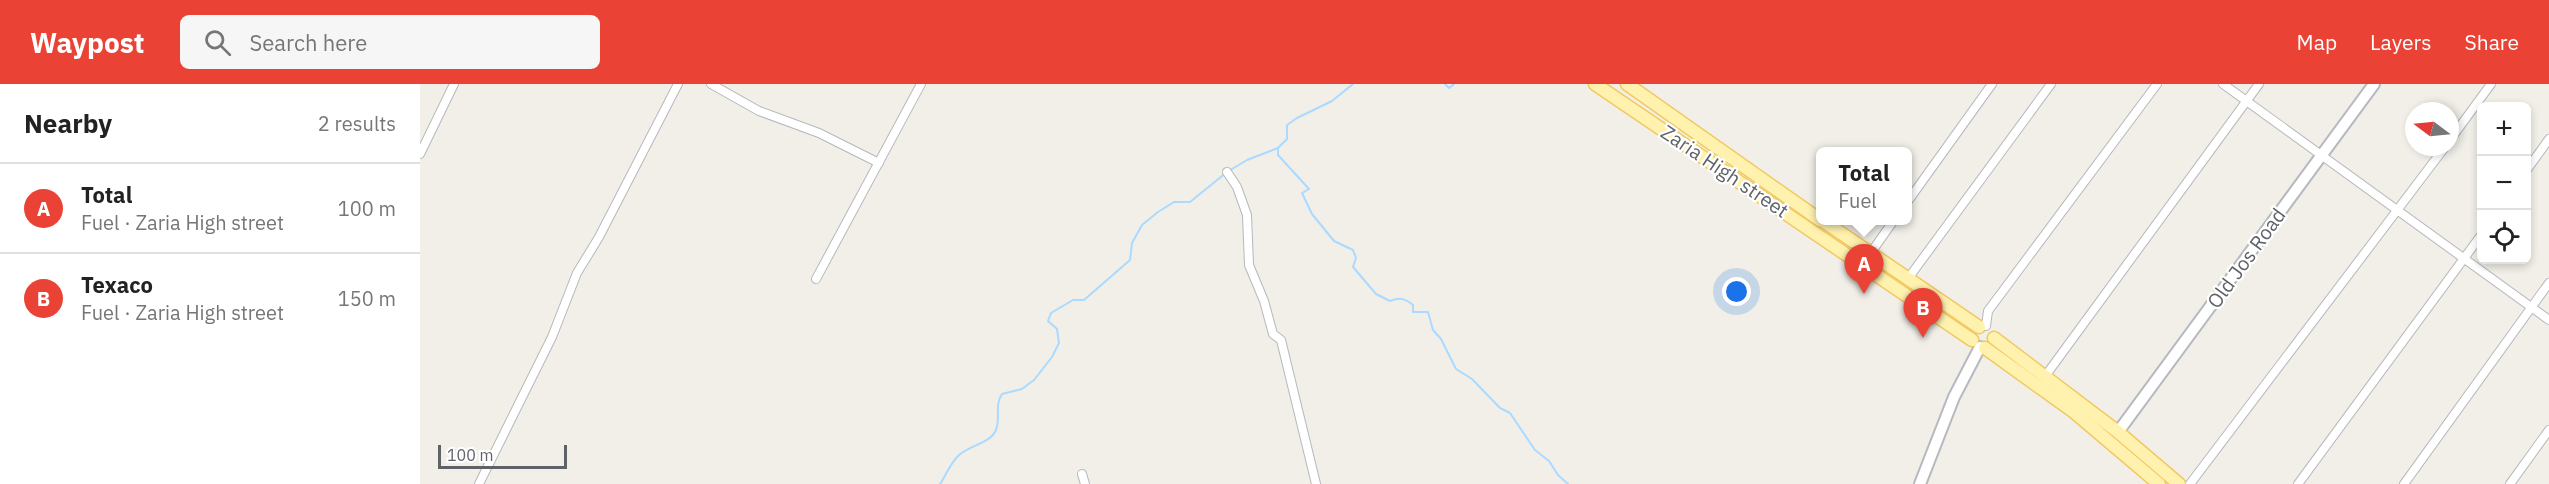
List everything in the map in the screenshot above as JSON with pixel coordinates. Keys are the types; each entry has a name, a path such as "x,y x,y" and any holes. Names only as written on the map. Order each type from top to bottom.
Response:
{"main road":[{"name":"Zaria High street","path":"1595,84 2074,412 2159,484"},
{"name":"Zaria High street","path":"1627,84 1816,216"},
{"name":"Old Jos Road","path":"2118,432 2374,84"},
{"name":"Zaria High street","path":"1828,225 1907,280 1982,326"},
{"path":"1979,345 1972,334 1982,326 1992,331 1994,338 2046,375 2118,432 2179,484"},
{"path":"1920,484 1954,397 1979,345 1994,338"}],"street":[{"path":"420,154 454,84"},
{"path":"479,484 552,337 577,273 599,237 678,84"},
{"path":"711,84 759,111 819,133 879,163"},
{"path":"816,279 921,84"},
{"path":"1912,195 1992,84"},
{"path":"1907,280 2051,84"},
{"path":"1982,326 1988,311 2157,84"},
{"path":"2223,84 2549,320"},
{"path":"2046,375 2259,84"},
{"path":"2459,128 2491,84"},
{"path":"2531,164 2549,139"},
{"path":"2190,484 2438,156"},
{"path":"1227,172 1237,187 1247,215 1249,265 1264,301 1273,334 1281,340 1316,484"},
{"path":"1870,254 1890,225"},
{"path":"2298,484 2477,240"},
{"path":"2404,484 2549,283"},
{"path":"2510,484 2549,429"},
{"path":"1082,474 1085,484"}],"waterway":[{"path":"940,484 958,456 993,435 997,425 998,403 1002,394 1022,389 1034,380 1052,357 1059,343 1057,329 1048,321 1051,313 1073,300 1084,300 1130,260 1132,243 1142,225 1158,212 1174,202 1190,202 1227,172 1247,160 1278,148 1287,139 1287,125 1332,101 1353,84"},
{"path":"1445,84 1449,88 1454,84"},
{"path":"1278,148 1278,155 1309,189 1302,193 1312,214 1334,241 1353,250 1356,258 1353,267 1376,294 1390,301 1399,299 1407,301 1413,305 1413,312 1428,312 1433,330 1441,339 1456,369 1472,379 1500,408 1510,413 1535,450 1549,461 1558,475 1568,484"}],"place":[{"name":"Total","path":"1864,294"},
{"name":"Texaco","path":"1923,338"}]}
